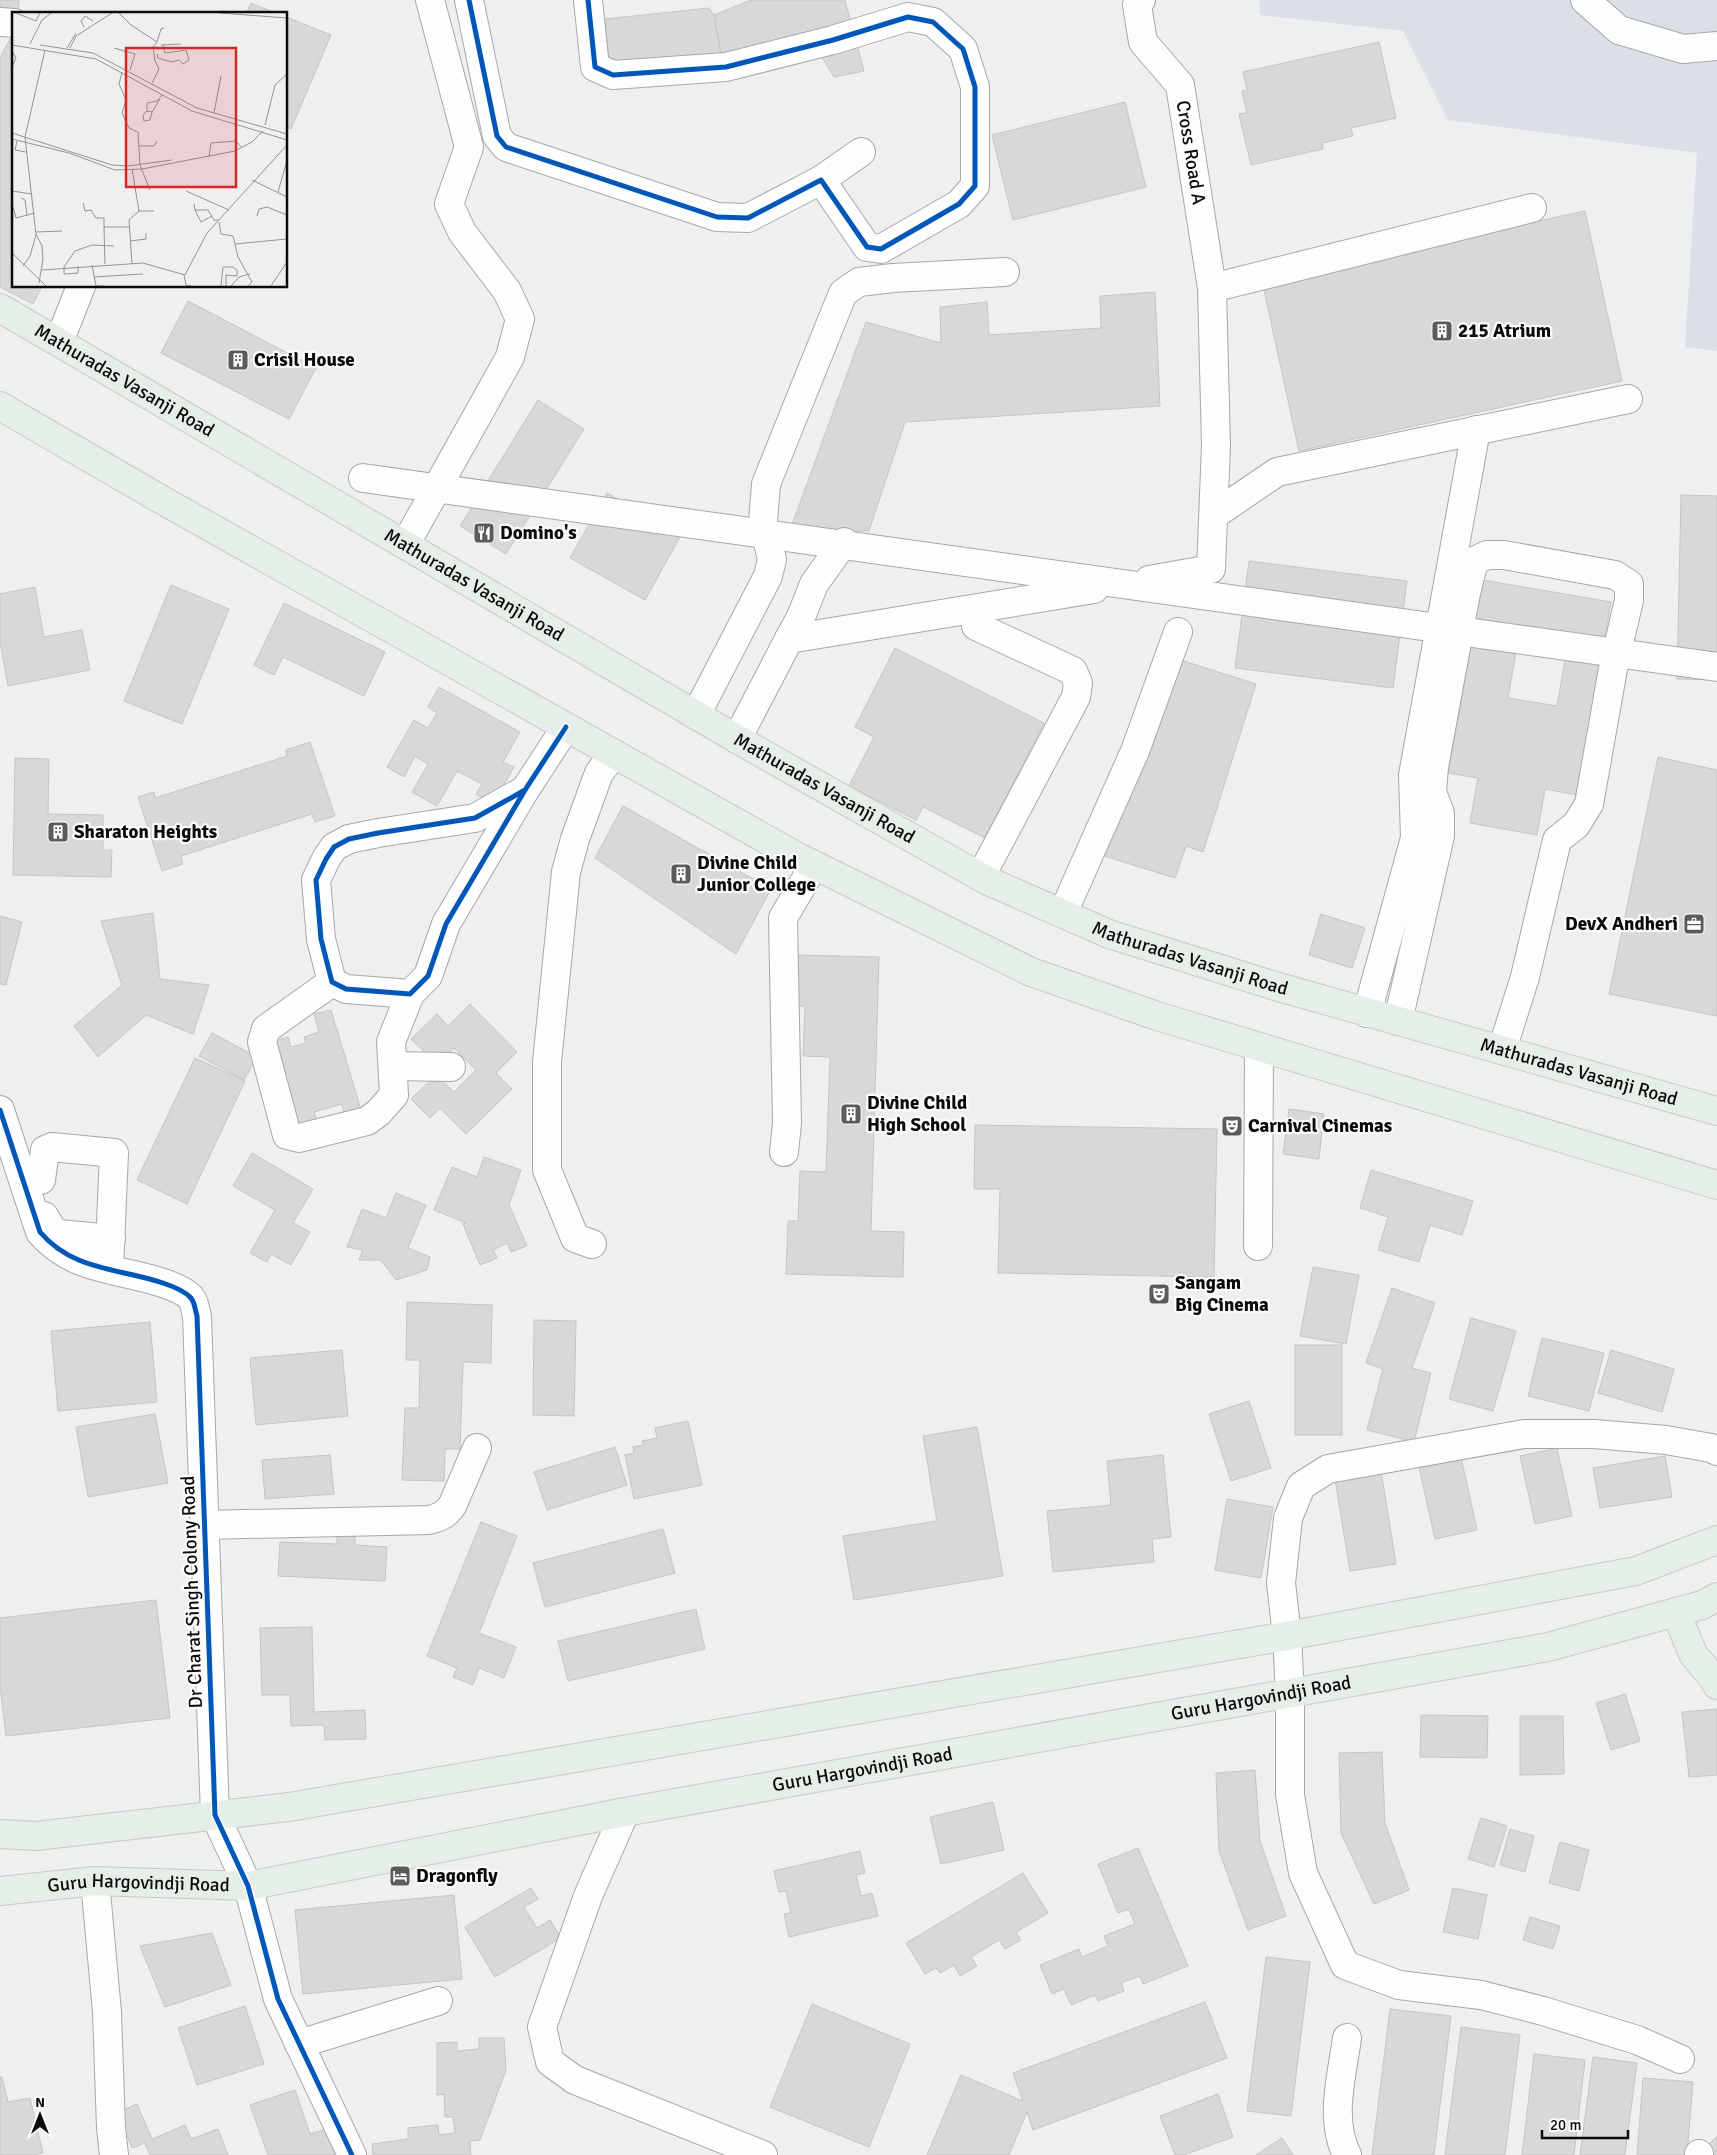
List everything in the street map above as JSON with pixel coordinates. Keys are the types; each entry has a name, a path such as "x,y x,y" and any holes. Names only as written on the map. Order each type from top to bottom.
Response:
{"main road":[{"name":"Mathuradas Vasanji Road","path":"0,308 737,739 981,876 1109,934 1275,986 1717,1111"},
{"path":"0,406 162,500 814,865 1032,972 1157,1016 1717,1184"},
{"path":"0,1834 36,1836 289,1807 1287,1636 1636,1571 1717,1540"},
{"name":"Guru Hargovindji Road","path":"0,1891 95,1881 248,1886 625,1812 1548,1647 1702,1605 1717,1597"},
{"path":"1676,1612 1693,1654 1717,1685"}],"street":[{"path":"405,545 510,357 520,319 507,291 462,232 449,204 469,147 430,0"},
{"path":"469,0 496,136 506,147 717,217 748,218 822,180 861,152"},
{"path":"588,0 595,67 613,75 726,67 833,40 908,17 933,22 963,49 975,87 975,186 959,204 881,249 868,247 822,180"},
{"name":"Cross Road A","path":"789,639 1211,569 1216,446 1212,288 1180,85 1143,42 1137,5 1141,0"},
{"path":"1585,0 1619,30 1683,49 1717,46"},
{"path":"1212,288 1532,208"},
{"path":"696,715 768,576 772,559 763,522 766,484 843,293 859,282 893,278 1005,272"},
{"path":"59,342 80,288"},
{"path":"1214,515 1277,472 1628,398"},
{"path":"1367,1012 1415,838 1413,776 1476,430"},
{"path":"363,478 1717,667"},
{"path":"737,739 801,617 814,584 844,542"},
{"path":"1398,1021 1440,836 1440,813 1432,792 1434,767 1466,593 1474,561 1487,555 1504,554 1615,575 1629,584 1629,600 1613,669 1588,804 1576,825 1557,840 1524,977 1502,1050"},
{"path":"976,626 1073,671 1078,682 1076,697 981,876"},
{"path":"1064,913 1135,751 1178,632"},
{"path":"332,982 266,1029 262,1042 287,1135 299,1138 367,1121 378,1114 394,1095 391,1042 410,994 428,976 446,924 525,790 566,727"},
{"path":"592,1244 574,1238 547,1170 547,1062 566,872 574,839 599,773 614,754"},
{"path":"410,994 346,989 332,982 321,938 316,880 326,859 334,847 349,840 378,833 475,818 525,790"},
{"path":"784,1152 787,1123 783,918 814,865"},
{"path":"1258,1246 1259,1047"},
{"path":"393,1066 451,1067"},
{"name":"Dr Charat Singh Colony Road","path":"0,1110 32,1180 40,1232 52,1246 83,1263 172,1286 190,1297 195,1306 197,1316 215,1815 248,1886 278,1999 352,2155"},
{"path":"109,1269 111,1239 114,1153 52,1147 45,1150 32,1180 43,1213 53,1231 59,1234 111,1239"},
{"path":"1680,2059 1637,2040 1481,1995 1399,1985 1345,1966 1303,1874 1290,1795 1290,1694 1287,1636 1281,1583 1288,1518 1301,1486 1328,1469 1524,1434 1594,1434 1666,1440 1717,1450"},
{"path":"204,1525 429,1520 440,1517 449,1512 477,1448"},
{"path":"625,1812 588,1896 542,2027 550,2062 574,2080 763,2155"},
{"path":"95,1881 107,2012 111,2128 114,2155"},
{"path":"299,2044 438,2000"},
{"path":"1347,2038 1337,2113 1342,2146 1347,2155"}],"shaded area":[{"path":"1259,0 1717,0 1717,351 1685,347 1697,153 1448,120 1403,31 1260,15"}],"building":[{"path":"0,0 19,0 18,12 0,12"},
{"path":"751,0 845,0 864,71 834,77 817,49 724,73 714,15"},
{"path":"251,3 273,12 247,12"},
{"path":"709,8 714,15 724,73 611,82 605,19"},
{"path":"288,18 331,35 291,129 288,128"},
{"path":"10,39 12,40 12,288 41,288 33,304 0,287 0,58"},
{"path":"1379,42 1396,118 1351,128 1353,136 1322,143 1323,149 1251,165 1239,114 1247,113 1242,91 1247,90 1243,72"},
{"path":"1125,102 1146,187 1013,220 992,135"},
{"name":"215 Atrium","path":"1585,211 1622,381 1299,451 1262,281"},
{"path":"1155,292 1160,406 905,422 869,531 789,533 866,322 941,343 940,307 987,302 989,335 1101,328 1100,296"},
{"name":"Crisil House","path":"188,301 316,368 289,419 161,353"},
{"path":"538,400 584,429 506,554 460,526"},
{"path":"607,493 633,508 627,520 653,535 658,525 680,537 645,600 570,558"},
{"path":"1681,495 1717,496 1717,680 1677,679"},
{"path":"1249,561 1407,581 1393,688 1235,668"},
{"path":"1483,580 1611,602 1577,795 1545,789 1537,835 1470,823 1478,778 1448,773","holes":["1520,628 1569,637 1557,706 1508,698"]},
{"path":"171,585 229,609 182,724 124,701"},
{"path":"35,587 44,637 82,630 90,670 8,686 0,642 0,594"},
{"path":"284,603 385,652 364,696 283,657 274,675 254,665"},
{"path":"895,648 1044,723 985,838 923,807 916,820 849,786 874,737 855,727"},
{"path":"1168,656 1256,684 1203,852 1186,846 1175,878 1104,856"},
{"path":"439,687 520,732 503,762 514,767 493,804 476,794 482,784 457,771 437,806 412,792 428,764 415,756 404,777 387,767 414,720 428,728 437,713 428,707"},
{"path":"310,742 335,816 315,822 312,814 181,856 183,864 162,871 138,797 154,792 155,798 287,756 286,750"},
{"path":"1658,757 1717,770 1717,1016 1609,994"},
{"name":"Sharaton Heights","path":"15,758 49,759 48,814 103,815 103,850 112,850 111,877 13,875"},
{"name":"Divine Child Junior College","path":"623,806 771,889 736,954 595,858"},
{"path":"153,913 160,979 209,985 193,1034 146,1015 98,1057 74,1026 122,985 101,921"},
{"path":"1321,914 1365,928 1352,968 1309,955"},
{"path":"0,916 22,922 6,985 0,984"},
{"name":"Divine Child High School","path":"796,955 879,957 871,1231 904,1232 903,1277 786,1274 788,1221 798,1221 800,1171 826,1172 830,1057 803,1056 805,1006 794,1006"},
{"path":"470,1004 517,1052 496,1073 512,1089 466,1134 440,1108 430,1118 411,1099 436,1075 454,1092 476,1070 454,1048 437,1064 411,1039 437,1014 448,1026"},
{"path":"331,1010 362,1113 346,1118 342,1104 314,1112 319,1126 295,1133 268,1043 288,1037 291,1047 306,1043 304,1037 319,1032 314,1014"},
{"path":"212,1033 257,1057 244,1080 199,1056"},
{"path":"195,1058 245,1081 187,1204 137,1180"},
{"path":"1289,1109 1324,1114 1319,1159 1283,1154"},
{"path":"975,1125 1217,1129 1214,1277 998,1273 1000,1189 974,1189"},
{"path":"252,1153 313,1189 293,1223 310,1232 291,1265 271,1254 267,1262 250,1253 275,1210 233,1186"},
{"path":"484,1157 521,1170 509,1205 527,1246 511,1252 507,1243 493,1250 497,1258 480,1265 463,1224 466,1223 434,1210 452,1167 477,1177"},
{"path":"1371,1170 1473,1201 1462,1235 1430,1225 1419,1262 1378,1250 1388,1217 1360,1208"},
{"path":"396,1193 426,1205 408,1248 430,1257 427,1270 396,1280 381,1260 359,1260 363,1250 347,1247 362,1209 386,1218"},
{"path":"1313,1267 1359,1275 1346,1344 1300,1336"},
{"path":"1392,1288 1435,1303 1412,1368 1431,1373 1414,1442 1367,1430 1383,1369 1366,1363"},
{"path":"407,1302 492,1305 491,1363 463,1362 460,1449 445,1449 444,1481 402,1480 405,1408 419,1408 420,1360 406,1360"},
{"path":"1471,1318 1516,1331 1493,1411 1449,1399"},
{"path":"534,1320 576,1321 574,1416 533,1415"},
{"path":"150,1322 157,1402 58,1411 51,1331"},
{"path":"1542,1338 1604,1353 1589,1411 1528,1396"},
{"path":"1295,1345 1342,1345 1342,1435 1295,1435"},
{"path":"342,1350 348,1416 256,1425 250,1358"},
{"path":"1611,1350 1674,1369 1662,1412 1598,1393"},
{"path":"1249,1401 1271,1468 1231,1481 1209,1414"},
{"path":"155,1414 168,1483 88,1497 76,1427"},
{"path":"688,1421 702,1485 634,1499 625,1455 634,1453 633,1447 643,1445 642,1441 657,1438 655,1428"},
{"path":"977,1427 1003,1576 854,1600 843,1536 937,1521 923,1436"},
{"path":"615,1447 627,1485 547,1510 534,1472"},
{"path":"1557,1448 1572,1516 1535,1524 1520,1456"},
{"path":"330,1455 334,1494 265,1499 262,1460"},
{"path":"1163,1455 1171,1537 1152,1539 1154,1562 1053,1572 1047,1511 1111,1505 1107,1461"},
{"path":"1665,1456 1672,1497 1600,1508 1593,1468"},
{"path":"1461,1457 1477,1530 1435,1539 1419,1467"},
{"path":"1381,1471 1396,1564 1350,1571 1335,1479"},
{"path":"1227,1499 1273,1507 1261,1578 1215,1570"},
{"path":"481,1522 517,1536 479,1633 516,1647 504,1678 479,1668 473,1685 453,1677 457,1668 427,1656"},
{"path":"663,1529 675,1573 545,1607 533,1563"},
{"path":"337,1534 355,1534 355,1545 387,1547 385,1581 278,1576 280,1542 337,1544"},
{"path":"156,1600 170,1718 6,1736 0,1686 0,1618"},
{"path":"696,1609 705,1649 568,1681 558,1641"},
{"path":"312,1627 314,1712 365,1710 366,1739 325,1740 324,1725 291,1726 290,1695 262,1695 260,1628"},
{"path":"1625,1694 1640,1741 1611,1750 1596,1703"},
{"path":"1717,1709 1717,1775 1689,1777 1682,1712"},
{"path":"1421,1715 1488,1716 1487,1758 1420,1757"},
{"path":"1520,1716 1563,1716 1564,1774 1520,1775"},
{"path":"1382,1752 1385,1823 1409,1890 1374,1904 1341,1833 1339,1753"},
{"path":"1255,1770 1260,1841 1286,1916 1248,1930 1219,1851 1216,1773"},
{"path":"993,1802 1004,1850 941,1864 930,1817"},
{"path":"1481,1818 1507,1826 1494,1867 1468,1859"},
{"path":"1510,1829 1534,1836 1525,1872 1500,1865"},
{"path":"1560,1842 1589,1850 1579,1891 1549,1883"},
{"path":"1138,1848 1188,1966 1143,1984 1140,1976 1121,1983 1124,1991 1098,2001 1095,1995 1071,2005 1064,1989 1052,1994 1040,1965 1079,1949 1082,1957 1108,1946 1104,1936 1135,1924 1129,1909 1118,1913 1098,1864"},
{"path":"860,1851 865,1873 856,1875 861,1896 872,1893 878,1916 789,1937 784,1914 791,1913 786,1891 779,1892 774,1871"},
{"path":"1023,1873 1048,1913 1016,1932 1021,1940 1005,1949 999,1940 971,1957 977,1966 960,1976 954,1965 940,1973 936,1968 925,1974 906,1943"},
{"path":"531,1888 538,1899 524,1907 537,1928 550,1920 561,1938 495,1977 465,1927"},
{"path":"1453,1888 1487,1895 1478,1939 1443,1932"},
{"path":"454,1895 462,1979 303,1994 295,1910"},
{"path":"1530,1917 1560,1926 1553,1949 1523,1940"},
{"path":"212,1933 231,1985 165,2007 140,1946"},
{"path":"1266,1957 1310,1962 1291,2116 1247,2111"},
{"path":"1205,2002 1227,2058 1033,2130 1027,2112 1009,2155 927,2155 961,2075 1023,2101 1013,2073"},
{"path":"812,2004 910,2044 869,2147 770,2107"},
{"path":"245,2006 264,2064 197,2085 178,2028"},
{"path":"1390,2009 1451,2016 1434,2155 1372,2155"},
{"path":"1461,2027 1520,2035 1505,2155 1445,2155"},
{"path":"479,2038 504,2038 506,2070 480,2140 470,2141 471,2155 373,2155 372,2144 408,2139 408,2128 438,2125 439,2135 455,2133 453,2117 445,2117 444,2094 437,2095 437,2043 457,2042 457,2051 479,2049"},
{"path":"1534,2054 1585,2060 1574,2155 1522,2155"},
{"path":"1593,2057 1637,2063 1625,2155 1580,2155"},
{"path":"0,2077 2,2077 8,2102 30,2098 43,2153 33,2155 0,2155"},
{"path":"1643,2078 1693,2082 1687,2155 1637,2155"},
{"path":"295,2090 310,2134 326,2129 335,2155 268,2155 250,2105"},
{"path":"1218,2094 1233,2137 1184,2155 1175,2155 1160,2116"},
{"path":"137,2104 152,2139 185,2125 191,2139 218,2129 228,2155 150,2155 145,2143 132,2148 118,2112"},
{"path":"1717,2136 1717,2155 1710,2155 1704,2149"},
{"path":"1282,2138 1293,2155 1256,2155"}],"cycle path":[{"path":"469,0 497,136 506,147 717,217 748,218 821,180 867,247 881,249 959,204 975,186 975,87 963,49 933,22 908,17 833,40 726,67 613,75 595,67 588,0"},
{"path":"525,790 446,924 428,976 410,994 346,989 332,982 321,939 316,880 334,847 349,839 378,833 475,818 525,790 566,727"},
{"path":"0,1110 40,1232 53,1245 67,1254 97,1266 170,1286 188,1295 194,1304 197,1316 215,1815 248,1886 278,1999 352,2155"}],"place":[{"name":"215 Atrium","path":"1442,331"},
{"name":"Crisil House","path":"238,360"},
{"name":"Domino's","path":"484,533"},
{"name":"Sharaton Heights","path":"58,832"},
{"name":"Divine Child Junior College","path":"681,874"},
{"name":"DevX Andheri","path":"1694,924"},
{"name":"Divine Child High School","path":"851,1114"},
{"name":"Carnival Cinemas","path":"1232,1126"},
{"name":"Sangam Big Cinema","path":"1159,1294"},
{"name":"Dragonfly","path":"400,1876"}]}
